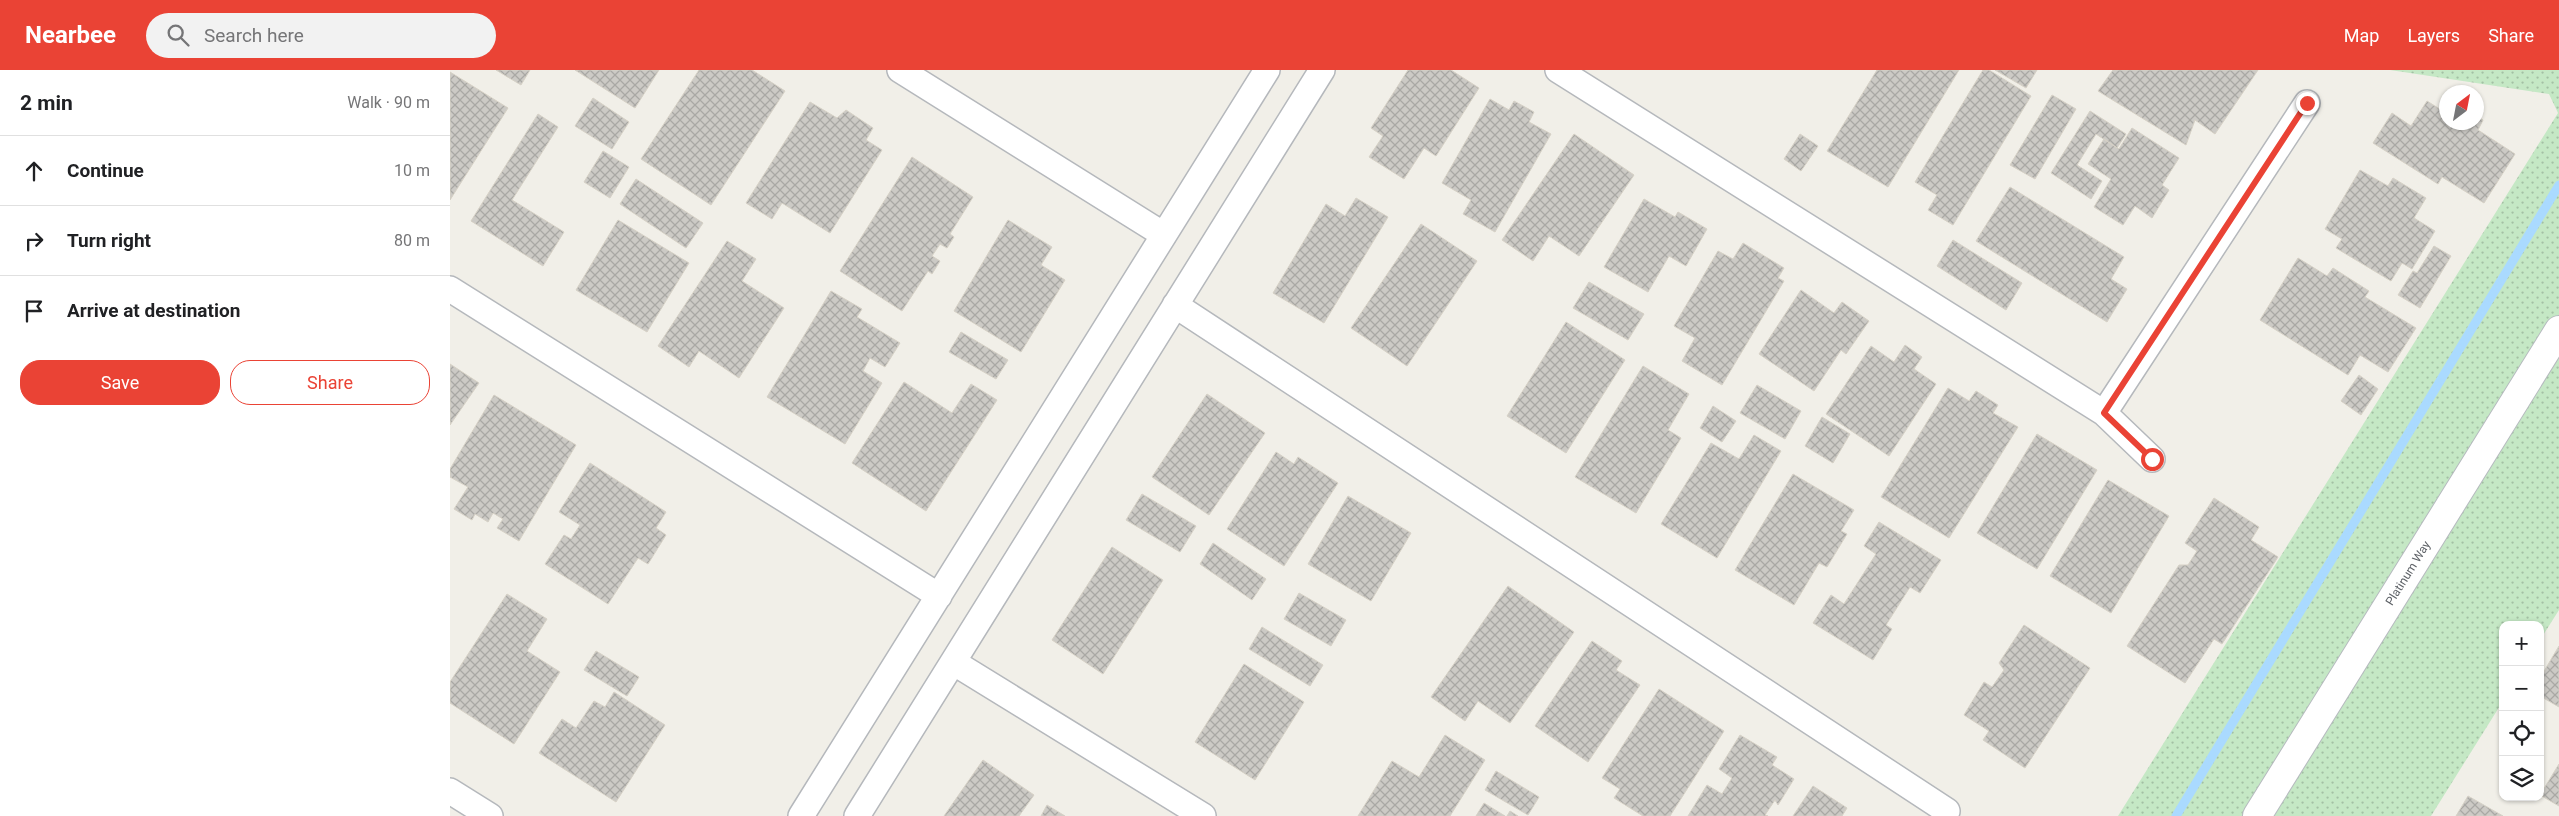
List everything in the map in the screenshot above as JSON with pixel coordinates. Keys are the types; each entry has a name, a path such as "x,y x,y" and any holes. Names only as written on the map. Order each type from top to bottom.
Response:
{"street":[{"path":"900,70 1164,235"},
{"path":"801,816 1267,70"},
{"path":"857,816 1322,70"},
{"path":"1558,70 2104,413 2152,459"},
{"path":"2104,413 2307,103"},
{"path":"450,289 939,596"},
{"path":"1175,305 1948,811"},
{"name":"Platinum Way","path":"2257,816 2559,330"},
{"path":"953,662 1203,816"},
{"path":"450,791 490,816"}],"green space":[{"path":"2390,70 2559,70 2559,610 2544,634 2544,621 2499,621 2499,707 2431,816 2118,816 2558,113 2549,94"}],"building":[{"path":"496,70 530,70 521,85"},
{"path":"575,70 659,70 635,108"},
{"path":"699,70 752,70 785,91 711,205 641,159"},
{"path":"1408,70 1451,70 1479,88 1436,156 1424,148 1404,179 1369,157 1383,136 1371,128"},
{"path":"1877,70 1959,70 1888,187 1827,151"},
{"path":"1983,70 1989,70 2031,96 1953,225 1928,210 1937,195 1915,182"},
{"path":"1995,70 2037,70 2026,88"},
{"path":"2113,70 2258,70 2215,134 2195,120 2186,145 2098,91"},
{"path":"450,72 508,108 450,200"},
{"path":"2052,95 2076,109 2035,179 2010,165"},
{"path":"593,98 629,122 612,149 575,126"},
{"path":"1490,99 1509,110 1514,101 1534,112 1529,122 1551,134 1495,232 1463,214 1471,200 1442,183"},
{"path":"2427,101 2439,109 2439,130 2478,130 2515,154 2484,203 2442,177 2438,184 2373,143 2392,113 2411,126"},
{"path":"810,102 837,118 846,110 873,128 866,140 882,150 830,233 782,203 772,219 746,203"},
{"path":"2090,111 2126,134 2117,148 2096,134 2077,165 2102,181 2091,199 2051,173"},
{"path":"538,114 558,127 512,200 564,232 543,266 471,221"},
{"path":"2132,128 2179,158 2162,185 2169,190 2152,218 2135,206 2123,225 2094,207 2111,179 2088,164 2104,139 2119,149"},
{"path":"1574,134 1634,175 1579,256 1549,236 1533,261 1502,240"},
{"path":"1800,134 1818,146 1801,171 1784,159"},
{"path":"603,151 629,167 610,198 584,182"},
{"path":"912,157 973,197 950,234 954,237 947,248 940,244 932,256 940,261 932,274 928,271 902,311 840,271"},
{"path":"2360,170 2388,186 2393,178 2426,198 2414,218 2435,231 2412,269 2402,263 2391,281 2336,248 2342,239 2325,229"},
{"path":"636,179 703,223 686,248 620,204"},
{"path":"2010,187 2124,257 2111,279 2127,289 2107,322 1976,241"},
{"path":"1356,198 1388,217 1324,323 1273,293 1326,204 1345,216"},
{"path":"1644,199 1675,217 1678,212 1707,229 1686,266 1669,256 1648,292 1604,267"},
{"path":"618,220 689,263 647,332 576,290"},
{"path":"1008,220 1052,247 1041,265 1065,280 1021,352 954,311"},
{"path":"1421,224 1477,261 1407,366 1351,328"},
{"path":"1953,240 2022,283 2006,310 1937,266"},
{"path":"727,241 756,259 742,281 784,308 739,378 699,351 689,367 658,346"},
{"path":"1743,243 1784,268 1778,278 1784,281 1722,385 1682,361 1695,338 1674,326 1718,251 1733,259"},
{"path":"2434,246 2451,256 2420,308 2398,295 2413,271 2417,273"},
{"path":"2298,258 2327,276 2333,268 2369,291 2365,297 2416,328 2388,372 2360,355 2348,375 2260,320"},
{"path":"1589,282 1644,314 1628,340 1573,308"},
{"path":"1801,290 1834,313 1842,302 1869,321 1846,354 1841,350 1814,391 1759,354"},
{"path":"831,291 862,309 857,317 900,343 885,367 870,358 863,371 882,383 845,444 767,397"},
{"path":"1566,322 1625,360 1566,453 1507,416"},
{"path":"961,332 1008,360 996,379 949,352"},
{"path":"1905,345 1922,357 1914,369 1936,384 1889,456 1826,414 1871,346 1894,362"},
{"path":"450,364 479,383 450,425"},
{"path":"1643,366 1689,394 1668,430 1681,438 1636,513 1575,477"},
{"path":"2359,375 2378,389 2361,415 2341,401"},
{"path":"904,382 952,413 971,384 997,400 926,511 852,463"},
{"path":"1757,385 1801,411 1785,439 1740,413"},
{"path":"1948,388 1969,401 1976,391 1998,405 1993,413 2018,427 1949,538 1881,497"},
{"path":"1207,394 1265,433 1209,515 1152,477"},
{"path":"494,395 576,445 519,541 497,528 503,519 493,513 488,522 475,514 472,520 454,509 468,487 450,477 450,469"},
{"path":"1713,406 1736,421 1722,442 1700,428"},
{"path":"1822,417 1850,434 1833,463 1805,446"},
{"path":"2037,434 2097,470 2037,569 1977,533"},
{"path":"1754,435 1781,451 1717,558 1661,524 1711,443 1739,459"},
{"path":"1276,452 1294,464 1298,457 1338,483 1284,566 1227,529"},
{"path":"590,463 666,512 656,528 666,535 648,564 638,558 608,604 545,564 564,535 571,539 580,525 559,512"},
{"path":"1793,474 1854,510 1841,531 1847,534 1827,567 1819,563 1794,605 1735,570"},
{"path":"2108,480 2169,516 2111,613 2050,576"},
{"path":"1142,494 1196,526 1180,552 1126,520"},
{"path":"1348,496 1411,533 1371,601 1308,564"},
{"path":"2214,498 2259,527 2251,540 2278,557 2222,644 2214,639 2185,683 2127,646 2179,565 2188,565 2197,551 2185,543"},
{"path":"1879,522 1941,560 1920,593 1910,587 1886,625 1892,629 1873,660 1813,623 1831,595 1844,604 1876,554 1864,546"},
{"path":"1213,543 1266,579 1252,600 1200,564"},
{"path":"1112,547 1163,580 1103,674 1052,640"},
{"path":"1508,586 1574,632 1510,723 1478,701 1465,721 1431,697"},
{"path":"1299,593 1346,620 1331,646 1284,619"},
{"path":"507,594 547,619 527,651 560,672 514,744 450,703 450,682"},
{"path":"2024,625 2090,668 2025,768 1983,740 1989,731 1964,715 1984,682 1992,687 2004,670 1999,663"},
{"path":"1262,627 1323,665 1310,686 1249,649"},
{"path":"1592,641 1622,661 1616,670 1640,685 1588,762 1535,726"},
{"path":"2559,646 2559,707 2544,698 2544,671"},
{"path":"596,651 639,677 627,696 584,670"},
{"path":"1244,664 1304,702 1255,780 1195,742"},
{"path":"1659,689 1724,731 1670,816 1643,816 1614,798 1620,789 1602,778"},
{"path":"614,692 665,725 616,802 539,753 562,719 576,728 594,701 605,707"},
{"path":"1445,735 1485,760 1450,816 1358,816 1392,761 1419,777"},
{"path":"1740,735 1777,757 1772,765 1794,779 1778,805 1775,800 1765,815 1768,816 1688,816 1707,785 1722,794 1732,778 1719,769"},
{"path":"983,760 1034,795 1019,816 944,816"},
{"path":"2559,764 2559,806 2544,797 2544,788"},
{"path":"1496,771 1539,797 1528,815 1485,790"},
{"path":"1813,786 1847,808 1842,816 1793,816"},
{"path":"2468,796 2503,816 2456,816"},
{"path":"1484,803 1505,816 1476,816"},
{"path":"1047,805 1065,816 1041,816"},
{"path":"1510,811 1518,816 1507,816"}],"waterway":[{"path":"2176,816 2559,185"}],"route":[{"path":"2152,459 2104,413 2307,103"}]}
